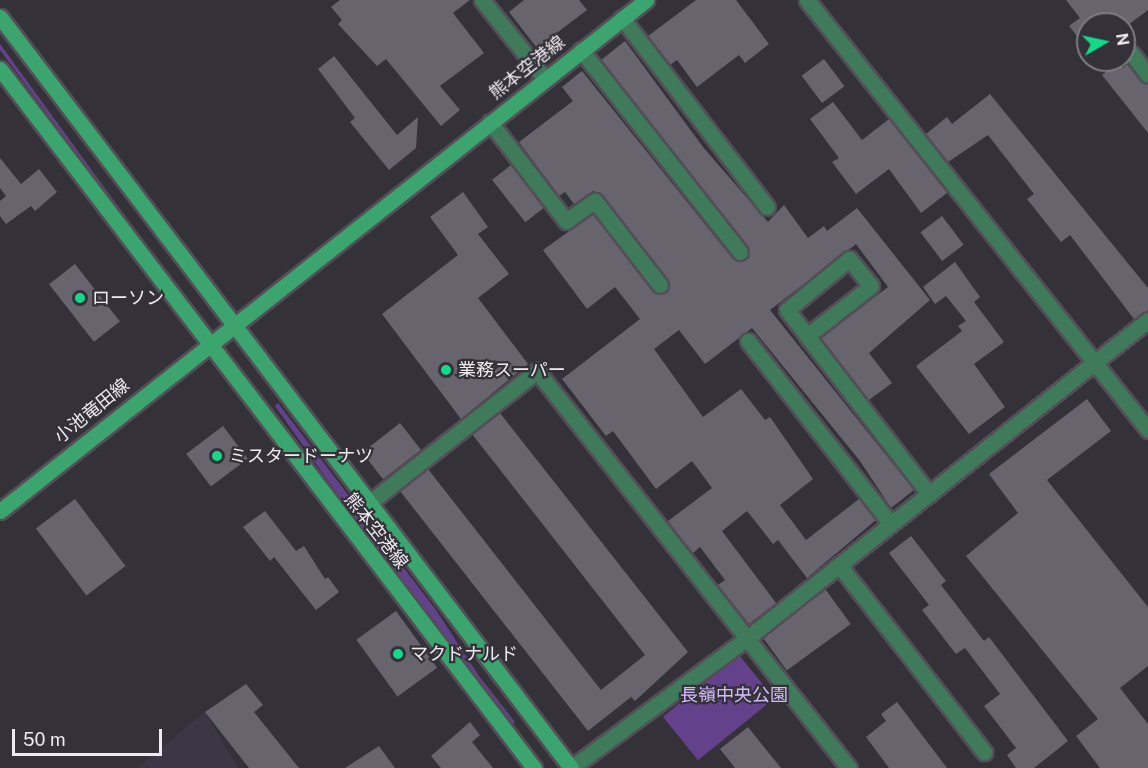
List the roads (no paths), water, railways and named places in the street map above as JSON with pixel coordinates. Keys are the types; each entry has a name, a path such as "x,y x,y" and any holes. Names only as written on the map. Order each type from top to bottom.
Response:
{"main road":[{"name":"熊本空港線","path":"534,768 209,342 646,0"},
{"path":"0,17 235,323"},
{"path":"0,69 209,342"},
{"name":"熊本空港線","path":"235,323 571,768"},
{"name":"小池竜田線","path":"0,511 209,342"}],"street":[{"path":"483,0 545,79"},
{"path":"807,0 1148,430"},
{"path":"622,18 767,207"},
{"path":"581,50 740,252"},
{"path":"1136,59 1148,75"},
{"path":"490,122 566,222 595,201 660,285"},
{"path":"807,336 872,286 849,259 787,310 807,336 929,494"},
{"path":"571,768 746,639 1148,320"},
{"path":"748,341 891,524"},
{"path":"369,503 537,371 849,768"},
{"path":"839,565 984,752"}],"place":[{"name":"ローソン","path":"80,298"},
{"name":"業務スーパー","path":"446,370"},
{"name":"ミスタードーナツ","path":"217,456"},
{"name":"マクドナルド","path":"398,654"}],"park label":[{"name":"長嶺中央公園","path":"734,695"}]}
